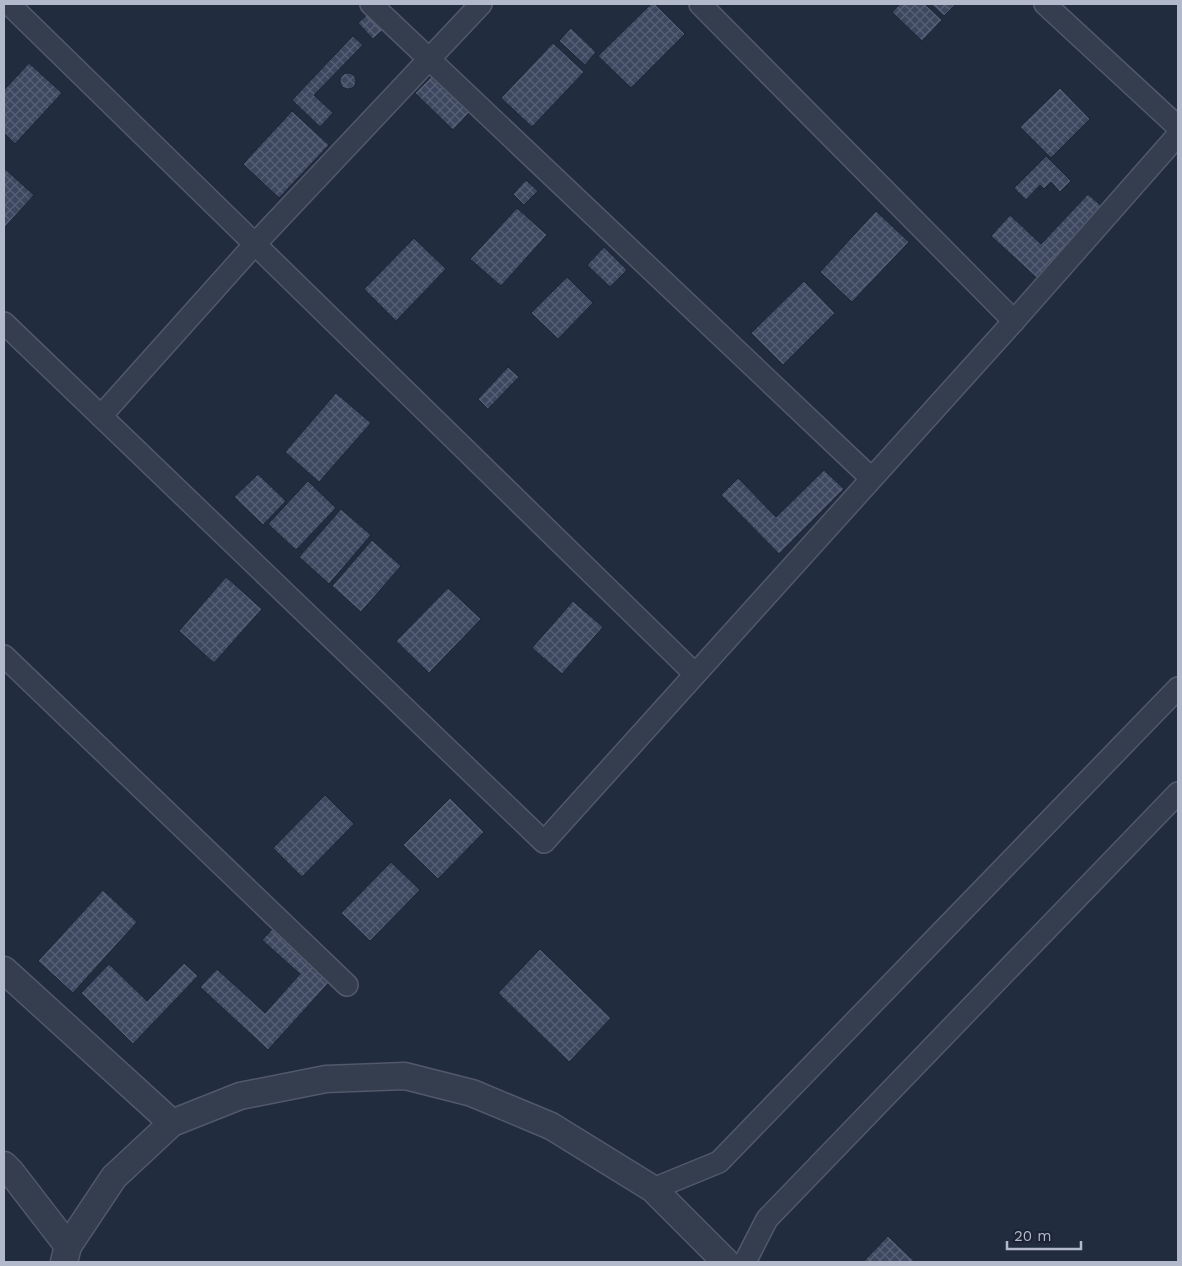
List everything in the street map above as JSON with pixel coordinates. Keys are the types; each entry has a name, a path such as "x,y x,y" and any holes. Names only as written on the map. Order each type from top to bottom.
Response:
{"street":[{"path":"10,4 695,674"},
{"path":"371,4 872,478"},
{"path":"101,416 255,244 480,4"},
{"path":"700,4 1014,321"},
{"path":"1045,4 1178,127"},
{"path":"5,327 101,416 544,842 1014,321 1178,135"},
{"path":"4,656 347,985"},
{"path":"653,1189 719,1162 1178,688"},
{"path":"746,1262 767,1220 1178,793"},
{"path":"4,970 172,1123"},
{"path":"4,1165 12,1172 66,1254 114,1178 172,1123 240,1096 326,1079 405,1076 472,1093 550,1126 653,1189 726,1262"}],"building":[{"path":"651,4 655,4 685,34 631,88 598,56"},
{"path":"900,4 925,4 942,20 922,41 892,12"},
{"path":"931,4 956,4 944,16"},
{"path":"369,13 384,29 373,39 358,23"},
{"path":"571,28 596,52 585,65 559,41"},
{"path":"353,36 363,45 314,95 333,113 320,127 292,100"},
{"path":"553,43 584,72 532,127 501,98"},
{"path":"29,63 62,93 15,144 4,133 4,90"},
{"path":"348,73 356,81 348,89 340,81"},
{"path":"432,76 470,112 453,130 415,93"},
{"path":"1060,88 1090,119 1051,158 1020,127"},
{"path":"292,111 329,145 279,198 243,164"},
{"path":"1046,156 1071,181 1060,192 1051,182 1044,189 1040,185 1026,200 1014,188"},
{"path":"4,168 34,195 4,228"},
{"path":"526,180 538,191 524,205 513,194"},
{"path":"1088,194 1106,210 1040,281 991,236 1010,215 1041,244"},
{"path":"517,208 547,235 501,286 470,259"},
{"path":"876,211 909,242 852,302 820,272"},
{"path":"414,238 446,269 396,321 364,289"},
{"path":"604,247 627,270 610,287 587,265"},
{"path":"567,277 593,303 558,339 531,313"},
{"path":"804,281 835,313 783,365 751,333"},
{"path":"508,367 519,377 488,409 478,399"},
{"path":"336,393 371,423 319,482 285,452"},
{"path":"824,470 844,489 779,554 721,495 738,478 776,517"},
{"path":"258,474 286,501 263,525 234,497"},
{"path":"308,481 336,508 296,550 268,524"},
{"path":"341,509 371,535 329,584 299,557"},
{"path":"372,540 401,566 361,612 332,586"},
{"path":"226,577 262,609 214,663 179,631"},
{"path":"448,588 481,619 429,673 396,641"},
{"path":"573,601 603,627 562,674 532,648"},
{"path":"325,795 354,824 302,877 273,848"},
{"path":"450,798 484,832 438,879 403,845"},
{"path":"391,862 420,890 370,941 341,913"},
{"path":"103,890 137,922 73,993 38,961"},
{"path":"277,924 334,977 268,1050 200,987 217,969 265,1013 300,974 262,940"},
{"path":"540,949 611,1018 569,1062 498,993"},
{"path":"184,963 198,976 133,1044 81,993 109,964 147,1001"},
{"path":"888,1236 915,1262 863,1262"}]}
